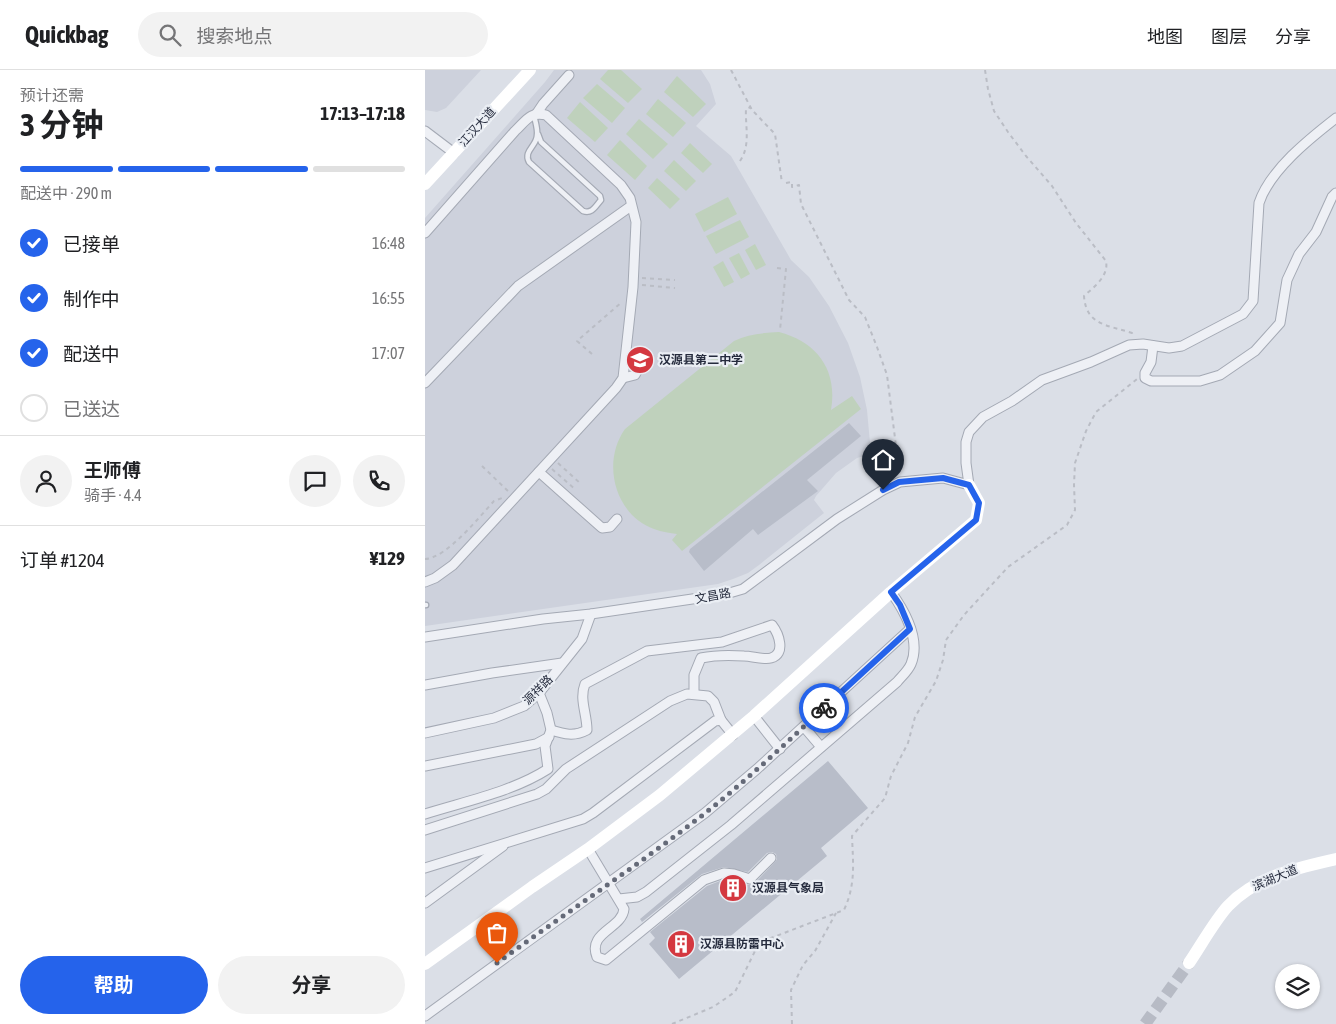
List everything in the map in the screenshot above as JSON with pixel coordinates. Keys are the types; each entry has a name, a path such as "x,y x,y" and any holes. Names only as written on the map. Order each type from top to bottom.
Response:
{"main road":[{"name":"江汉大道","path":"425,184 530,70"},
{"path":"425,964 588,849 660,795 733,735 891,592 976,520 979,503 969,485"},
{"name":"滨湖大道","path":"1189,963 1227,907 1249,888 1268,878 1297,868 1336,859"}],"street":[{"path":"536,114 569,75"},
{"path":"425,233 515,131 530,116 536,114 546,115 621,185 630,198 636,222 632,295 623,378 616,388 453,565 435,578 425,582"},
{"path":"969,485 966,463 966,442 969,432 983,417 1012,401 1041,380 1091,362 1129,345 1169,348 1183,346 1243,314 1253,301 1259,203 1263,189 1275,174 1314,135 1336,118"},
{"path":"425,130 454,153"},
{"path":"1153,346 1151,362 1145,373 1145,378 1151,381 1200,381 1220,375 1255,351 1280,323 1287,280 1299,254 1316,232 1332,197 1336,193"},
{"path":"425,382 519,286 631,206"},
{"path":"623,378 635,375 646,354"},
{"path":"539,472 601,528 610,527 617,519"},
{"name":"文昌路","path":"425,637 710,597 743,589 837,519 899,482 943,478 969,485"},
{"path":"619,900 637,897 645,892 731,825 897,682 907,671 913,656 910,629 900,605 891,592"},
{"name":"源祥路","path":"425,733 494,718 524,706 539,692 582,639 591,614"},
{"path":"425,766 536,744 550,734 579,734 587,730 582,692 585,684 647,652 723,642 772,625 780,644 779,652 775,656 769,659 743,656 701,658 694,675 695,694"},
{"path":"425,1016 705,813 804,727 910,629"},
{"path":"425,685 562,663"},
{"path":"425,814 502,790 548,769 545,746 550,734 547,713 539,692"},
{"path":"425,830 537,794 546,789 566,769 658,708 687,694 709,696 714,702 721,720 733,735"},
{"path":"754,716 779,749"},
{"path":"425,868 583,819 715,720 721,720"},
{"path":"804,727 821,748"},
{"path":"425,904 508,842"},
{"path":"588,849 624,909 622,916 599,936 596,942 597,956 601,960 610,958 704,880 724,874 734,874 750,879 771,858"}],"lane":[{"path":"536,114 538,134 541,142 600,196 601,200 591,211 587,213 583,211 529,162 527,154 538,134"}],"path":[{"path":"731,70 751,107 775,134 782,183"},
{"path":"985,70 994,111 1026,156 1052,186 1075,223 1106,261 1107,267 1102,278 1084,296 1084,307 1099,324 1132,333 1138,345"},
{"path":"740,161 748,139 745,122 746,109 751,107"},
{"path":"786,183 792,182 793,187 799,185 801,204 849,300 865,317 887,375 896,446"},
{"path":"777,268 786,269 780,330"},
{"path":"637,278 675,280"},
{"path":"637,285 675,288"},
{"path":"592,354 577,341 626,299 625,306"},
{"path":"672,1024 713,1007 735,992 755,951 771,938 844,910 851,895 853,868 851,836 885,798 891,776 907,743 915,717 936,681 943,660 946,640 964,615 1008,568 1067,525 1075,510 1073,485 1075,463 1095,412 1145,373"},
{"path":"558,463 581,484"},
{"path":"425,559 431,558 452,545 494,501 511,494 482,466"},
{"path":"553,469 576,490"},
{"path":"792,1024 791,990 803,965 815,951 836,913"}],"shaded area":[{"path":"425,70 481,70 446,108 437,112 425,110"},
{"name":"汉源县第二中学","path":"554,70 701,70 710,84 716,104 696,126 731,156 791,260 809,277 829,306 848,343 860,377 867,410 871,454 857,458 836,473 816,496 814,500 824,513 748,573 733,579 718,584 425,626 425,218"}],"green space":[{"path":"608,70 621,70 642,89 628,103 600,79"},
{"path":"677,76 706,104 693,117 664,92"},
{"path":"597,84 625,108 612,123 583,98"},
{"path":"658,99 686,123 673,137 646,114"},
{"path":"580,102 608,128 595,142 567,118"},
{"path":"639,119 668,144 653,159 626,134"},
{"path":"620,140 647,166 635,180 607,155"},
{"path":"690,143 712,164 703,173 681,153"},
{"path":"674,160 696,181 686,191 664,171"},
{"path":"657,178 680,199 670,209 648,188"},
{"path":"728,197 737,214 704,232 695,214"},
{"path":"740,220 749,237 716,254 706,236"},
{"path":"755,244 766,265 756,270 745,250"},
{"path":"739,253 750,274 741,279 729,258"},
{"path":"723,261 734,282 724,287 713,267"},
{"path":"779,332 804,343 822,360 828,370 831,382 831,410 852,396 861,409 682,551 672,540 677,534 654,529 641,522 621,500 613,472 618,442 625,429 734,341 750,335"}],"building":[{"path":"849,423 861,436 807,480 818,491 758,535 753,529 704,571 689,552 690,549"},
{"name":"汉源县气象局","path":"828,761 868,808 821,848 827,856 679,979 649,944 655,938 650,932 707,886 725,879 749,885 754,884 775,862 777,859 776,854 772,852 767,853 748,872 724,867 702,874 642,922 640,919"}],"tunnel":[{"path":"1145,1024 1189,963"}],"way so far":[{"path":"497,963 705,813 824,708"}],"place":[{"name":"汉源县第二中学","path":"640,360"},
{"name":"汉源县气象局","path":"733,888"},
{"name":"汉源县防雷中心","path":"681,944"}],"route":[{"path":"824,708 910,629 900,605 891,592 976,520 979,503 969,485 943,478 899,482 883,490"}]}
